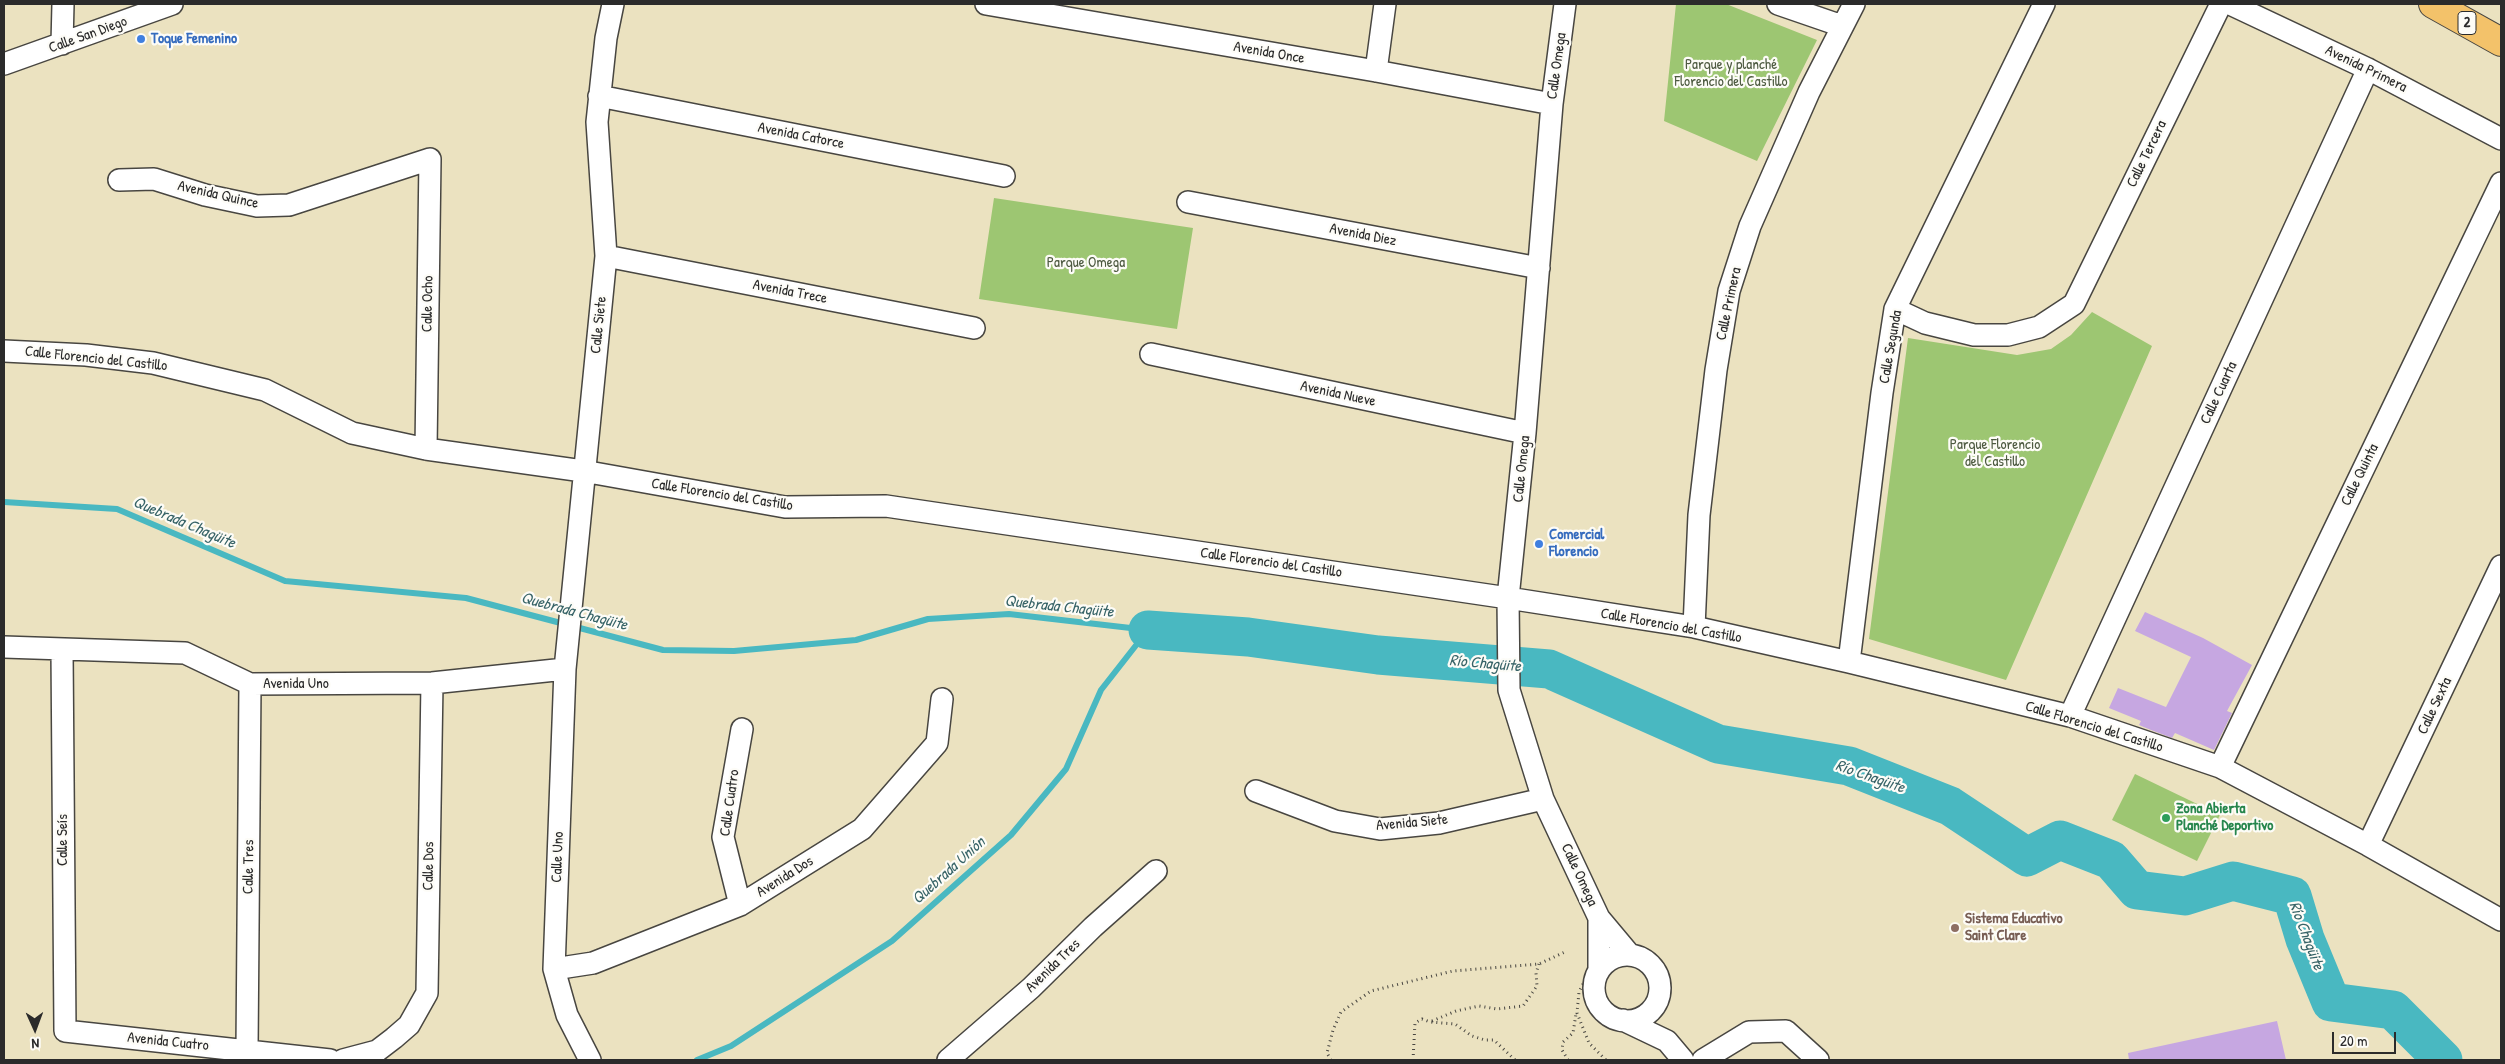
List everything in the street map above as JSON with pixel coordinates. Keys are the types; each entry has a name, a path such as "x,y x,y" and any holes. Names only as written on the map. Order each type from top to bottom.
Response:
{"highway":[{"name":"2","path":"2433,4 2501,42"}],"street":[{"path":"62,44 63,4"},
{"name":"Calle San Diego","path":"4,64 172,4"},
{"name":"Calle Siete","path":"567,646 606,256 597,122 599,96 613,4"},
{"name":"Avenida Once","path":"994,4 1552,104"},
{"path":"1376,71 1385,4"},
{"name":"Calle Omega","path":"1565,4 1552,104 1525,433 1508,598 1508,690 1543,799 1599,918 1630,955"},
{"path":"1778,4 1842,26"},
{"name":"Calle Primera","path":"1694,628 1699,515 1716,370 1729,291 1750,226 1809,92 1854,4"},
{"name":"Calle Segunda","path":"1849,662 1882,393 1895,310 2044,4"},
{"name":"Calle Tercera","path":"1895,310 1925,322 1974,335 2008,335 2039,327 2074,304 2221,4"},
{"name":"Avenida Primera","path":"2230,4 2368,69 2501,139"},
{"name":"Calle Cuarta","path":"2070,716 2368,69"},
{"name":"Avenida Catorce","path":"599,96 1004,176"},
{"name":"Avenida Quince","path":"119,180 154,179 205,195 257,206 289,205 430,159"},
{"name":"Calle Ocho","path":"426,449 430,159"},
{"name":"Calle Quinta","path":"2220,767 2501,183"},
{"name":"Avenida Diez","path":"1188,202 1539,268"},
{"name":"Avenida Trece","path":"606,256 974,328"},
{"name":"Calle Florencio del Castillo","path":"4,351 86,355 153,363 265,390 352,433 426,449 583,471 785,508 886,506 1508,598 1694,628 1849,662 2070,716 2220,767 2368,845 2501,920"},
{"name":"Avenida Nueve","path":"1151,354 1525,433"},
{"name":"Calle Sexta","path":"2368,845 2501,566"},
{"name":"Calle Uno","path":"567,646 554,969 567,1015 590,1060"},
{"name":"Avenida Uno","path":"4,647 185,653 250,684 432,683 565,669"},
{"name":"Calle Seís","path":"62,650 65,1031"},
{"name":"Calle Dos","path":"343,1060 377,1051 394,1038 409,1025 427,993 432,683"},
{"name":"Calle Tres","path":"247,1050 250,684"},
{"name":"Avenida Dos","path":"554,969 593,963 740,905 862,830 937,742 942,699"},
{"name":"Calle Cuatro","path":"740,905 723,837 742,729"},
{"name":"Avenida Siete","path":"1256,791 1335,821 1380,829 1439,823 1543,799"},
{"name":"Avenida Tres","path":"948,1060 1031,988 1093,927 1156,871"},
{"name":"Calle Omega","path":"1599,918 1600,969"},
{"path":"1623,1020 1644,1016 1657,1000 1660,988 1658,976 1652,966 1642,958 1630,955 1613,958 1600,969 1595,980 1594,991 1597,1002 1603,1011 1612,1017 1623,1020 1667,1041 1683,1060"},
{"path":"1657,1000 1667,1041"},
{"name":"Avenida Cuatro","path":"65,1031 330,1060"},
{"path":"1710,1059 1749,1032 1786,1031 1818,1060"}],"path":[{"path":"1330,1060 1327,1053 1333,1030 1341,1012 1371,991 1453,971 1539,964 1567,951"},
{"path":"1430,1022 1456,1011 1479,1006 1496,1009 1523,1006 1537,986 1536,973 1539,964"},
{"path":"1568,1060 1562,1050 1563,1042 1573,1033 1579,992 1583,984"},
{"path":"1577,1008 1577,1013 1589,1044 1606,1060"},
{"path":"1413,1060 1415,1023 1422,1019 1430,1022 1455,1024 1472,1036 1485,1040 1494,1040 1516,1060"}],"green space":[{"name":"Parque y planché Florencio del Castillo","path":"1676,4 1726,4 1817,40 1757,161 1664,121"},
{"name":"Parque Omega","path":"994,198 1193,228 1177,329 979,299"},
{"name":"Parque Florencio del Castillo","path":"2092,312 2152,346 2006,680 1869,639 1908,338 2017,355 2051,349 2071,335"},
{"name":"Zona Abierta Planché Deportivo","path":"2135,774 2220,815 2197,861 2112,820"}],"building":[{"path":"2145,612 2203,638 2252,665 2227,711 2232,713 2214,750 2175,733 2172,738 2151,730 2139,725 2141,721 2109,708 2118,688 2166,707 2191,657 2135,631"},
{"path":"2277,1021 2286,1060 2129,1060 2128,1053"}],"waterway":[{"name":"Quebrada Chagüite","path":"4,502 117,509 285,581 466,598 663,650 734,651 856,640 928,619 1009,614 1148,630"},
{"name":"Quebrada Unión","path":"697,1060 731,1046 892,941 1011,835 1066,769 1101,690 1148,630"},
{"name":"Río Chagüite","path":"1148,630 1248,637 1378,655 1549,669 1718,744 1849,766 1950,806 2027,857 2060,840 2111,860 2137,890 2185,896 2233,881 2292,896 2305,939 2331,1002 2393,1010 2443,1060"}],"place":[{"name":"Toque Femenino","path":"141,39"},
{"name":"Comercial Florencio","path":"1539,544"},
{"name":"Zona Abierta Planché Deportivo","path":"2166,818"},
{"name":"Sistema Educativo Saint Clare","path":"1955,928"}]}
